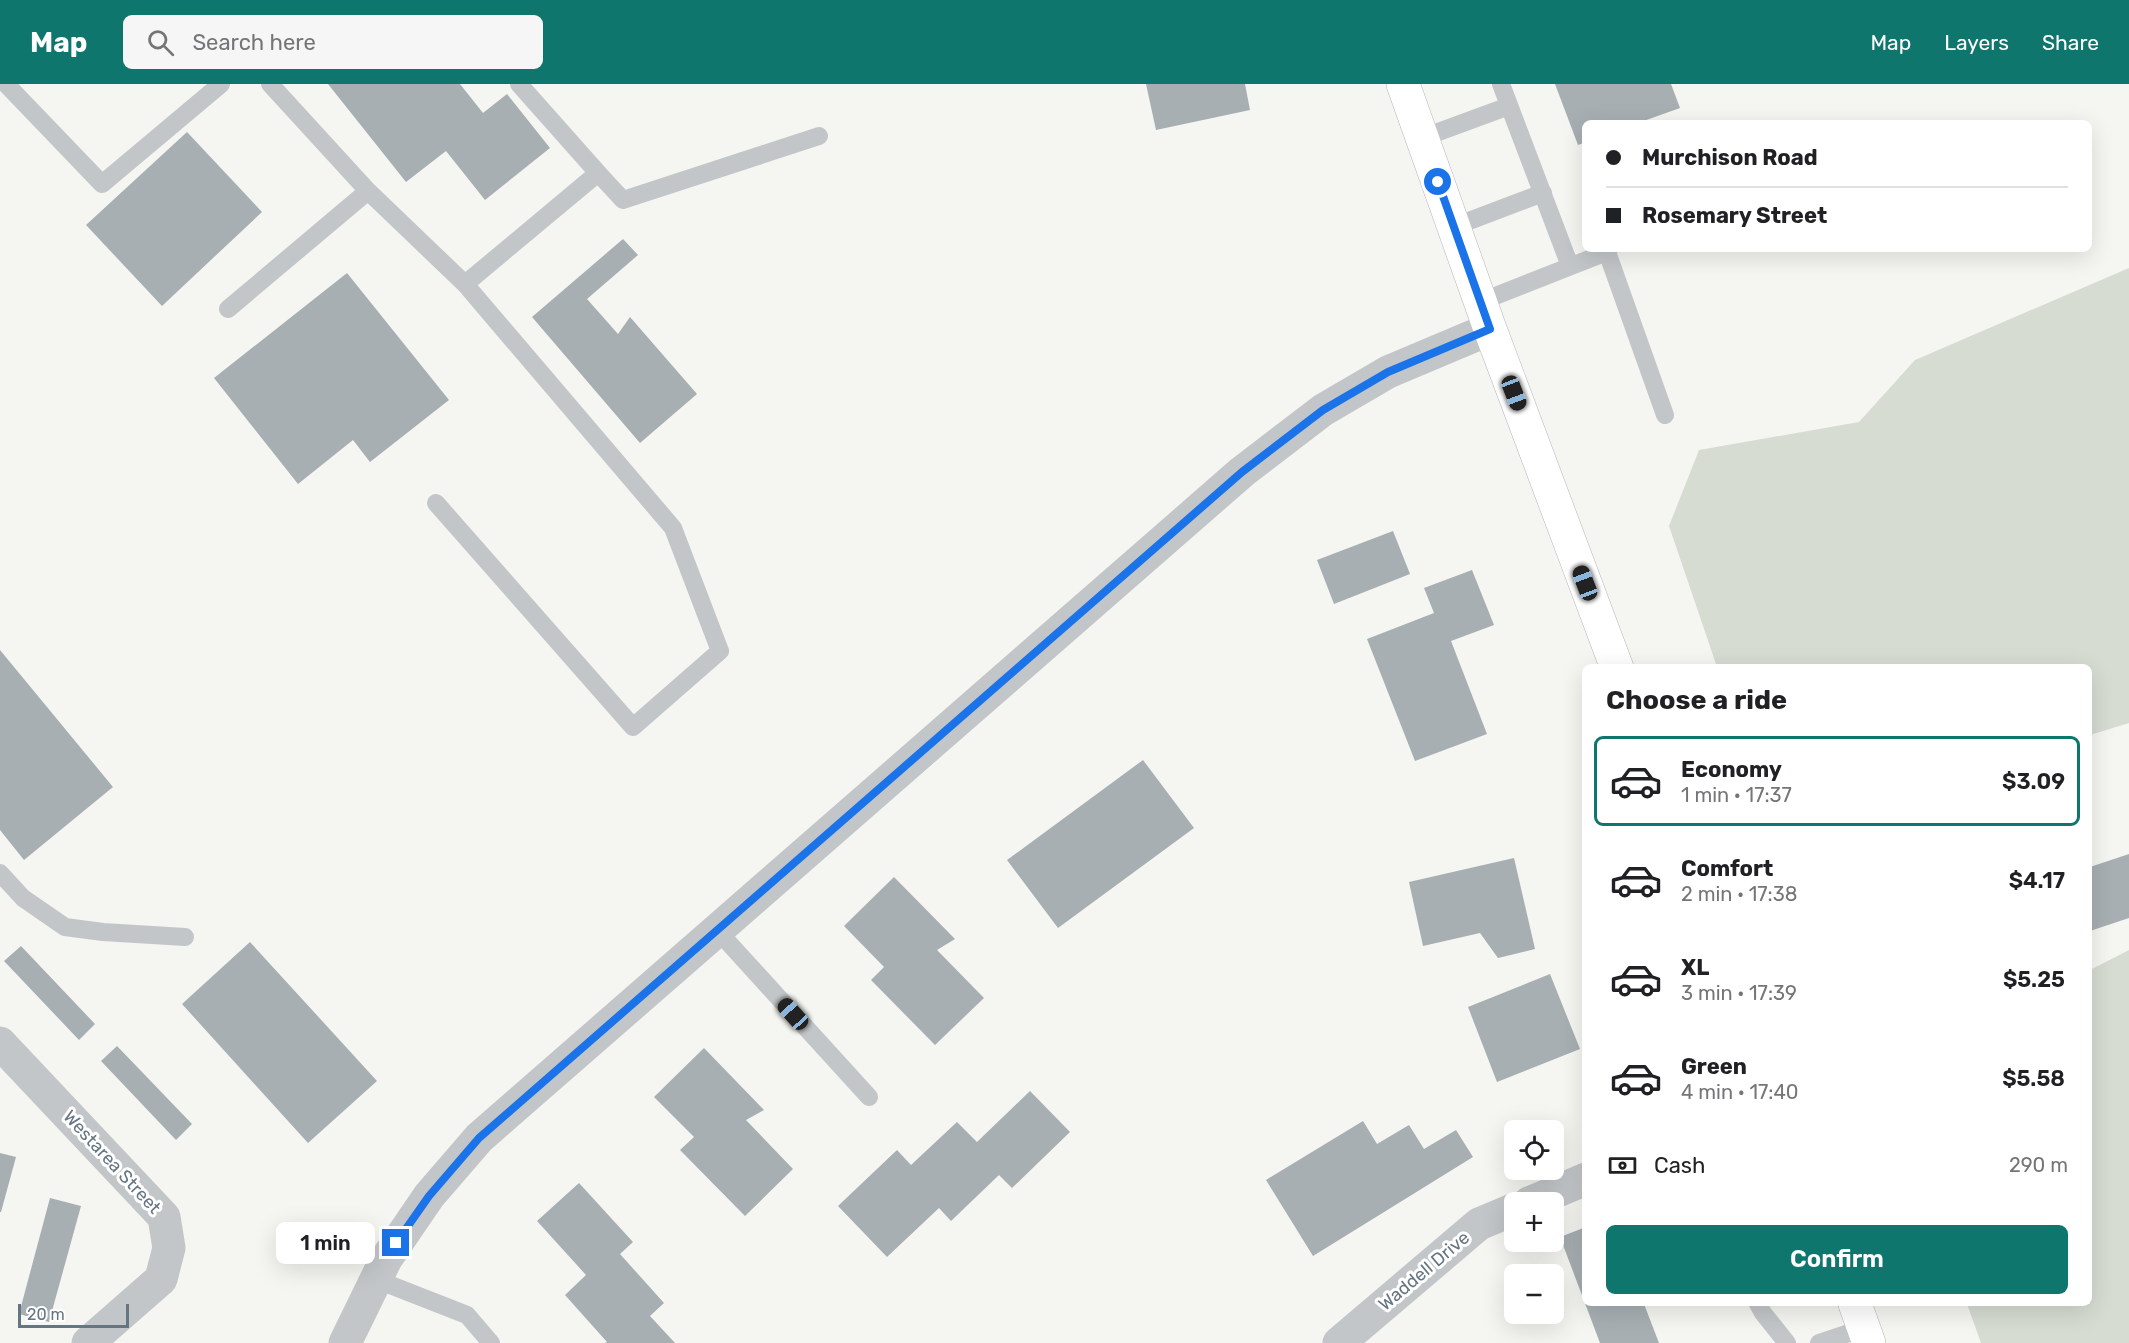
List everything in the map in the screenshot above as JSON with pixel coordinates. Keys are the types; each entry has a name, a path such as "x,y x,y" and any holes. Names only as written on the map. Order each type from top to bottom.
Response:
{"main road":[{"path":"1403,84 1485,316 1616,664"}],"street":[{"path":"345,1343 386,1259 429,1196 479,1138 1242,472 1323,410 1485,316"},
{"name":"Westarea Street","path":"0,1043 164,1217 169,1248 161,1279 88,1343"},
{"path":"1555,1192 1582,1181"},
{"name":"Waddell Drive","path":"1339,1343 1479,1224 1504,1214"}],"lane":[{"path":"6,84 102,184 221,84"},
{"path":"270,84 368,192 465,284 673,528 720,651 633,727 436,503"},
{"path":"519,84 623,201 819,136"},
{"path":"1501,84 1570,266"},
{"path":"1422,138 1509,106"},
{"path":"465,284 598,172"},
{"path":"228,309 368,192"},
{"path":"1454,227 1543,193"},
{"path":"1485,316 1570,266 1603,252"},
{"path":"1609,252 1665,415"},
{"path":"0,873 23,898 65,927 103,932 185,937"},
{"path":"717,930 868,1097"},
{"path":"375,1279 467,1315 491,1343"},
{"path":"1759,1306 1787,1343"},
{"path":"1819,1343 1863,1325"}],"shaded area":[{"path":"2129,268 2129,723 2092,734 2092,664 1716,664 1669,526 1699,450 1859,422 1915,360"},
{"path":"2129,950 2129,1343 1981,1343 1968,1306 2092,1306 2092,969"}],"building":[{"path":"328,84 460,84 483,113 507,94 550,148 485,200 446,151 406,182"},
{"path":"1146,84 1245,84 1250,110 1156,130"},
{"path":"1555,84 1671,84 1680,108 1646,120 1582,120 1582,144 1578,145"},
{"path":"187,132 262,212 162,306 86,225"},
{"path":"623,239 638,255 587,299 618,334 630,317 697,394 640,443 532,317"},
{"path":"347,273 449,400 370,462 353,440 298,484 214,378"},
{"path":"1393,531 1410,574 1334,604 1317,560"},
{"path":"1472,570 1494,625 1451,641 1487,734 1415,761 1367,639 1434,613 1424,588"},
{"path":"0,650 113,787 24,860 0,830"},
{"path":"1143,760 1194,828 1058,928 1007,860"},
{"path":"2129,854 2129,918 2092,930 2092,866"},
{"path":"1514,858 1535,949 1498,958 1480,933 1423,946 1409,882"},
{"path":"894,877 955,939 937,950 984,998 935,1045 871,980 884,967 844,926"},
{"path":"250,942 377,1081 308,1143 182,1004"},
{"path":"21,946 95,1024 79,1040 4,961"},
{"path":"1550,974 1580,1049 1497,1082 1468,1007"},
{"path":"117,1046 192,1124 176,1140 101,1061"},
{"path":"704,1048 764,1110 746,1120 793,1169 745,1216 680,1150 694,1137 654,1097"},
{"path":"1030,1091 1070,1132 1012,1188 999,1175 951,1221 939,1208 887,1257 838,1206 897,1150 911,1165 957,1122 977,1142"},
{"path":"1363,1121 1377,1144 1409,1125 1424,1149 1456,1130 1473,1157 1313,1256 1266,1180"},
{"path":"0,1153 16,1157 1,1212 0,1212"},
{"path":"579,1183 633,1242 620,1254 664,1303 650,1316 675,1343 605,1343 607,1342 565,1295 586,1275 537,1221"},
{"path":"50,1198 81,1206 49,1322 19,1314"},
{"path":"1582,1229 1582,1295 1564,1248 1564,1235"},
{"path":"1586,1306 1645,1306 1659,1343 1600,1343"}],"route":[{"path":"396,1243 429,1196 479,1138 1242,472 1323,410 1388,372 1490,329 1438,182"}]}
